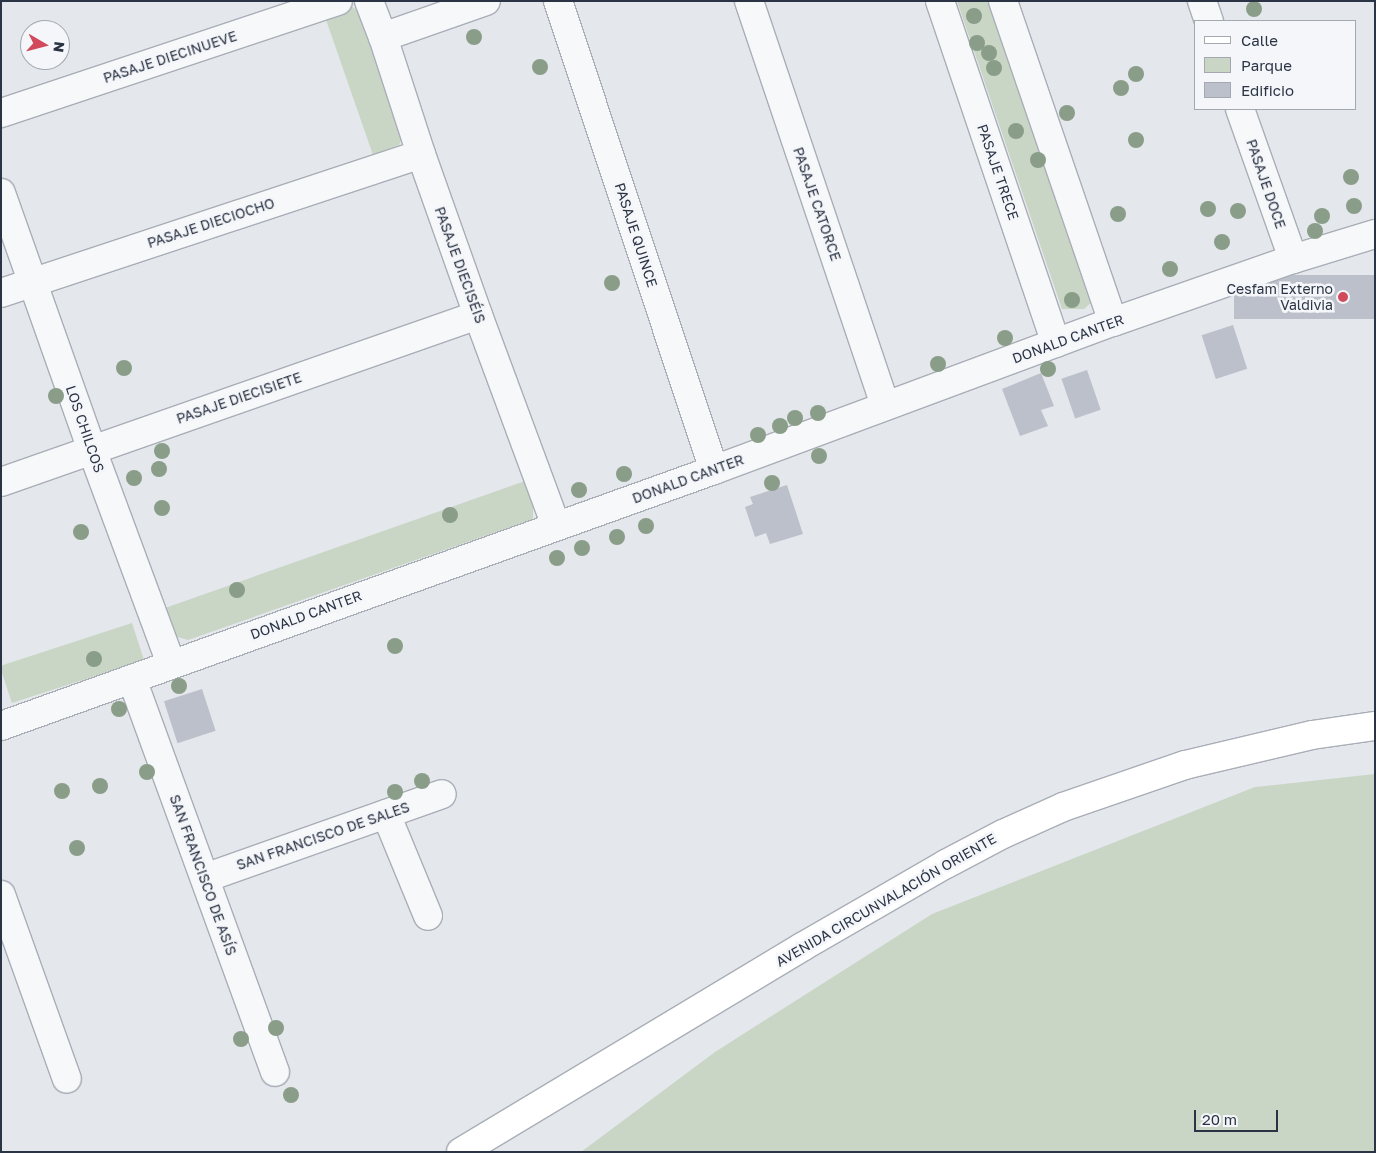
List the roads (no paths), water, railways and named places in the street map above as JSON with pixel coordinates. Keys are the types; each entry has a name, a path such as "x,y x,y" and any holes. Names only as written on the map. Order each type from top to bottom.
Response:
{"main road":[{"name":"AVENIDA CIRCUNVALACIÓN ORIENTE","path":"461,1152 802,947 946,864 1003,834 1072,804 1185,765 1312,735 1375,726"}],"street":[{"name":"PASAJE DIECINUEVE","path":"1,113 338,1"},
{"name":"PASAJE DIECISÉIS","path":"369,1 478,315 556,526"},
{"path":"383,37 486,1"},
{"name":"PASAJE QUINCE","path":"558,1 714,470"},
{"name":"PASAJE CATORCE","path":"749,1 885,406"},
{"name":"PASAJE TRECE","path":"940,1 1056,343"},
{"path":"1003,1 1113,322"},
{"path":"1202,1 1209,20"},
{"name":"PASAJE DOCE","path":"1240,110 1293,259"},
{"name":"PASAJE DIECIOCHO","path":"1,293 421,154"},
{"name":"LOS CHILCOS","path":"1,193 92,450 171,664"},
{"name":"DONALD CANTER","path":"1,726 714,470 1113,322 1293,259 1375,234"},
{"name":"PASAJE DIECISIETE","path":"1,482 478,315"},
{"name":"SAN FRANCISCO DE ASÍS","path":"132,679 275,1072"},
{"name":"SAN FRANCISCO DE SALES","path":"204,878 442,794"},
{"path":"386,814 428,916"},
{"path":"1,895 67,1079"}],"place":[{"name":"Cesfam Externo Valdivia","path":"1343,297"}]}
